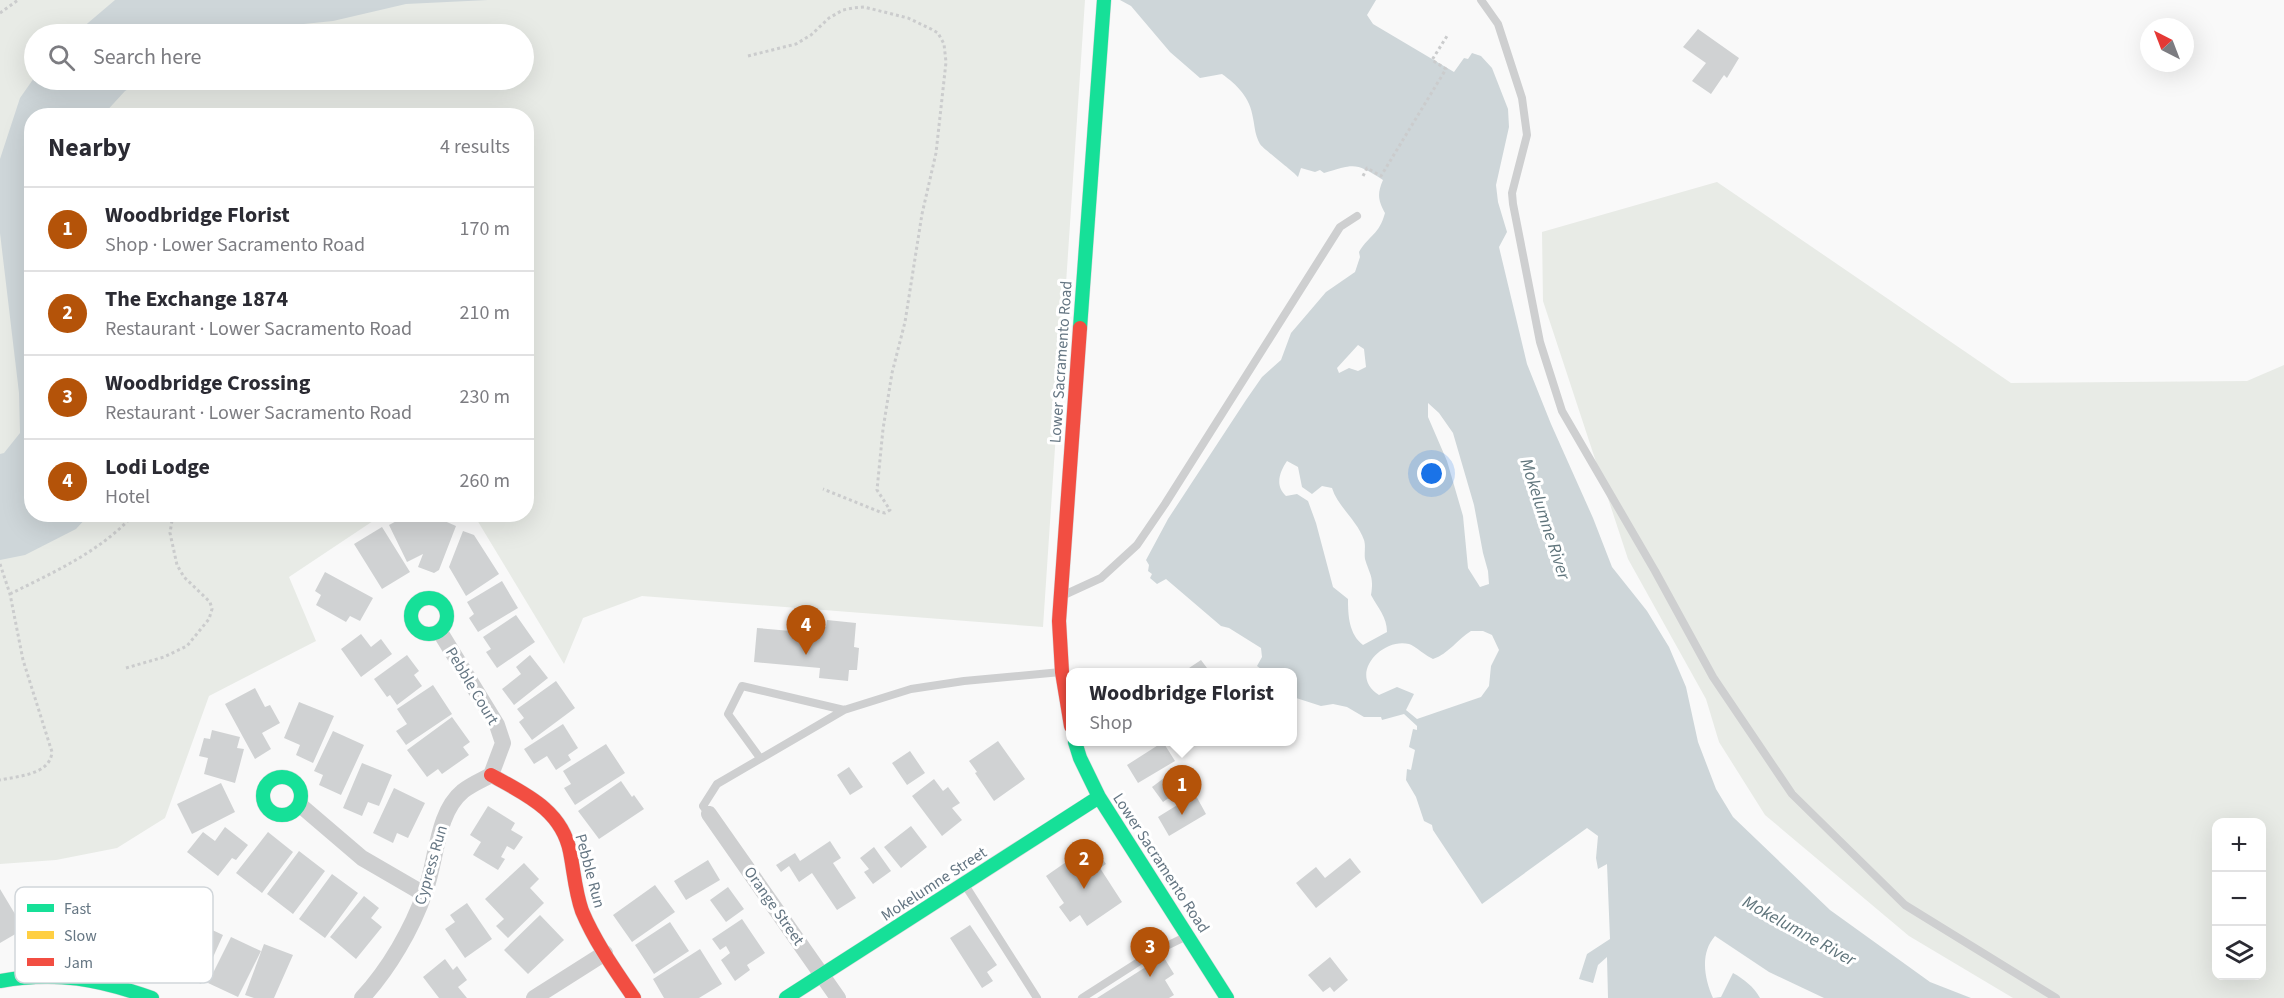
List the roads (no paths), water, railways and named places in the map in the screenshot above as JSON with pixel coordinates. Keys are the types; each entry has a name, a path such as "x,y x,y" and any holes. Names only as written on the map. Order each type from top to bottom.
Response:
{"main road":[{"name":"Lower Sacramento Road","path":"1066,696 1059,621 1104,3"},
{"name":"Lower Sacramento Road","path":"1076,746 1099,797 1227,998"},
{"name":"Pebble Run","path":"491,775 545,807 560,823 569,846 577,896 588,924 634,998"},
{"name":"Mokelumne Street","path":"786,998 1099,797"},
{"path":"0,981 15,978"},
{"path":"107,983 152,998"}],"street":[{"name":"Pebble Court","path":"440,632 497,725 503,743 491,775"},
{"name":"Cypress Run","path":"362,998 386,966 415,916 434,866 439,833 448,810 461,792 491,775"},
{"path":"300,805 362,858 424,894"},
{"name":"Orange Street","path":"708,814 838,998"},
{"path":"534,998 605,953"}],"lane":[{"path":"1481,0 1498,24 1522,98 1527,135 1512,193 1513,204 1540,342 1562,411 1655,571 1713,677 1792,794 1905,905 2056,998"},
{"path":"1061,597 1101,578 1137,545 1340,227 1357,216"},
{"path":"708,814 703,806 717,784 844,710 911,689 1062,672"},
{"path":"760,758 728,714 742,686 844,710"},
{"path":"964,884 1037,998"},
{"path":"1082,998 1154,952 1187,936"}],"water":[{"path":"115,0 488,0 406,4 333,21 304,24 87,24"},
{"name":"Mokelumne River","path":"1120,0 1376,0 1367,15 1373,24 1454,72 1464,58 1468,59 1472,53 1481,56 1492,68 1508,109 1509,127 1496,185 1498,202 1507,232 1499,247 1527,364 1612,567 1647,611 1669,647 1686,687 1698,742 1716,789 1733,817 1830,910 1930,982 1971,998 1824,998 1769,972 1715,936 1705,958 1707,982 1713,998 1608,998 1607,957 1598,965 1593,983 1579,979 1587,954 1610,939 1607,864 1598,869 1596,858 1598,836 1587,828 1482,904 1433,830 1432,825 1424,821 1416,797 1406,780 1407,769 1411,770 1415,750 1409,747 1413,729 1417,730 1417,726 1404,714 1382,720 1381,717 1364,717 1347,707 1333,704 1321,706 1297,698 1297,668 1260,668 1257,666 1262,657 1261,648 1229,628 1221,626 1166,579 1157,584 1150,578 1152,574 1148,571 1149,565 1146,560 1168,519 1262,377 1281,360 1291,333 1326,292 1355,272 1360,257 1359,252 1377,230 1385,213 1379,197 1383,180 1355,166 1324,173 1320,170 1315,172 1301,168 1298,177 1260,144 1249,104 1238,87 1222,74 1200,78 1170,52 1131,6","holes":["1358,345 1364,349 1366,367 1358,371 1349,368 1339,373 1337,368","1428,403 1439,413 1453,433 1474,505 1489,584 1480,587 1468,568 1463,516 1447,461 1428,417","1287,461 1298,467 1302,487 1312,494 1322,486 1332,488 1365,542 1365,559 1372,580 1371,595 1384,617 1387,632 1363,645 1352,630 1348,599 1333,587 1308,501 1297,494 1286,496 1280,488 1280,475","1471,631 1483,631 1492,635 1499,650 1491,666 1489,686 1481,697 1417,719 1406,710 1414,694 1397,687 1379,695 1370,687 1366,678 1367,668 1372,659 1388,646 1399,643 1409,644 1433,659 1443,654"]},
{"path":"26,90 127,90 109,108 24,108 24,522 82,522 76,529 25,555 0,560 0,454 4,453 20,433 19,393 0,233 0,159 20,98"},
{"path":"1733,973 1755,990 1760,998 1713,998 1721,997"}],"place":[{"name":"Lodi Lodge","path":"806,655"},
{"name":"Woodbridge Florist","path":"1182,815"},
{"name":"The Exchange 1874","path":"1084,889"},
{"name":"Woodbridge Crossing","path":"1150,977"}]}
